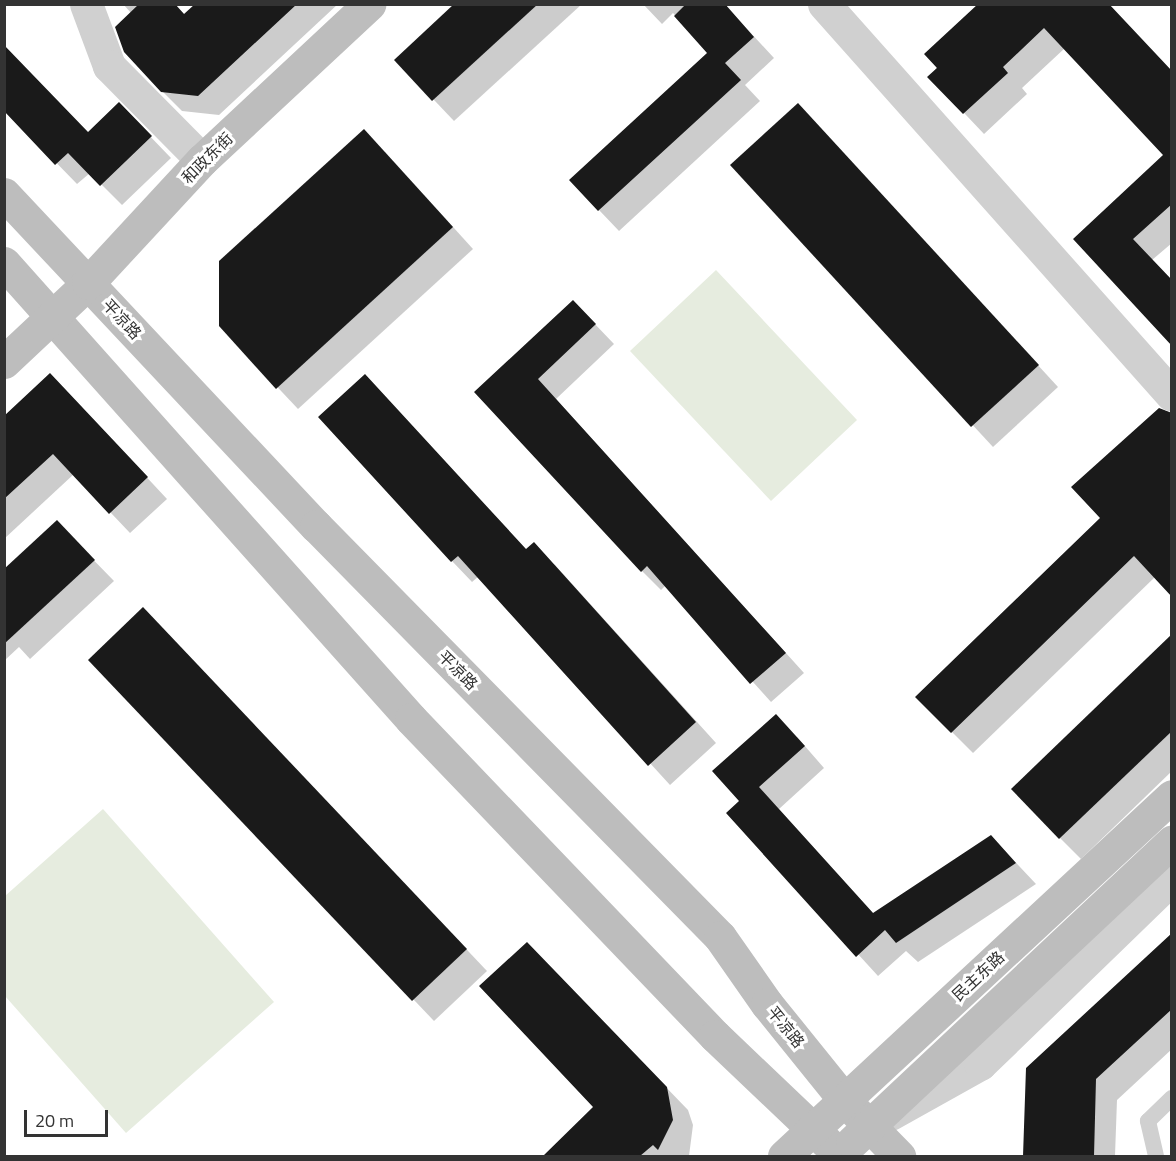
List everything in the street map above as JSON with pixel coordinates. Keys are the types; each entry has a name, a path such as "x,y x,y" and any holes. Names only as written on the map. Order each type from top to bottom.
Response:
{"street":[{"path":"87,4 109,66 202,160"},
{"name":"和政东街","path":"4,362 88,283 202,160 369,4"},
{"path":"824,4 1172,395"},
{"name":"平凉路","path":"4,194 316,526 720,937 767,1004 846,1102 868,1127 899,1156"},
{"path":"4,263 411,719 715,1036 839,1156"},
{"name":"民主东路","path":"784,1156 846,1102 1172,796"},
{"name":"民主东路","path":"839,1156 1172,841"},
{"name":"民主东路","path":"868,1127 980,1064 1172,878"}],"lane":[{"path":"1156,1156 1148,1121 1172,1098"}],"shaded area":[{"path":"716,270 857,420 771,501 630,351"},
{"path":"103,809 274,1002 126,1133 5,996 5,896"}],"building":[{"path":"139,4 175,4 184,14 195,4 297,4 198,96 161,92 124,52 115,27"},
{"path":"454,4 538,4 432,101 394,60"},
{"path":"686,4 725,4 754,37 725,63 741,80 598,211 569,180 707,53 674,16"},
{"path":"978,4 1109,4 1172,71 1172,204 1133,239 1172,280 1172,346 1073,239 1163,155 1044,28 1003,67 1008,73 963,114 927,77 937,68 924,54"},
{"path":"4,45 88,132 119,102 152,136 100,186 68,153 55,165 4,111"},
{"path":"798,103 1039,365 971,427 730,165"},
{"path":"364,129 453,227 276,389 219,326 219,261"},
{"path":"573,300 596,324 538,379 786,653 750,684 647,566 641,572 474,392"},
{"path":"50,373 148,477 109,514 53,454 4,499 4,416"},
{"path":"365,374 526,549 534,542 696,722 648,766 458,556 451,562 318,417"},
{"path":"1159,408 1172,413 1172,597 1134,556 951,733 915,697 1100,518 1071,487"},
{"path":"57,520 95,560 4,644 4,569"},
{"path":"143,607 467,949 412,1001 88,660"},
{"path":"1172,634 1172,731 1059,839 1011,789"},
{"path":"776,714 805,746 759,787 873,913 991,835 1016,863 896,943 885,930 856,957 726,813 739,801 712,771"},
{"path":"1172,933 1172,1009 1096,1079 1094,1156 1023,1156 1026,1068"},
{"path":"527,942 667,1087 673,1120 658,1150 653,1145 640,1156 543,1156 593,1107 479,986"}]}
